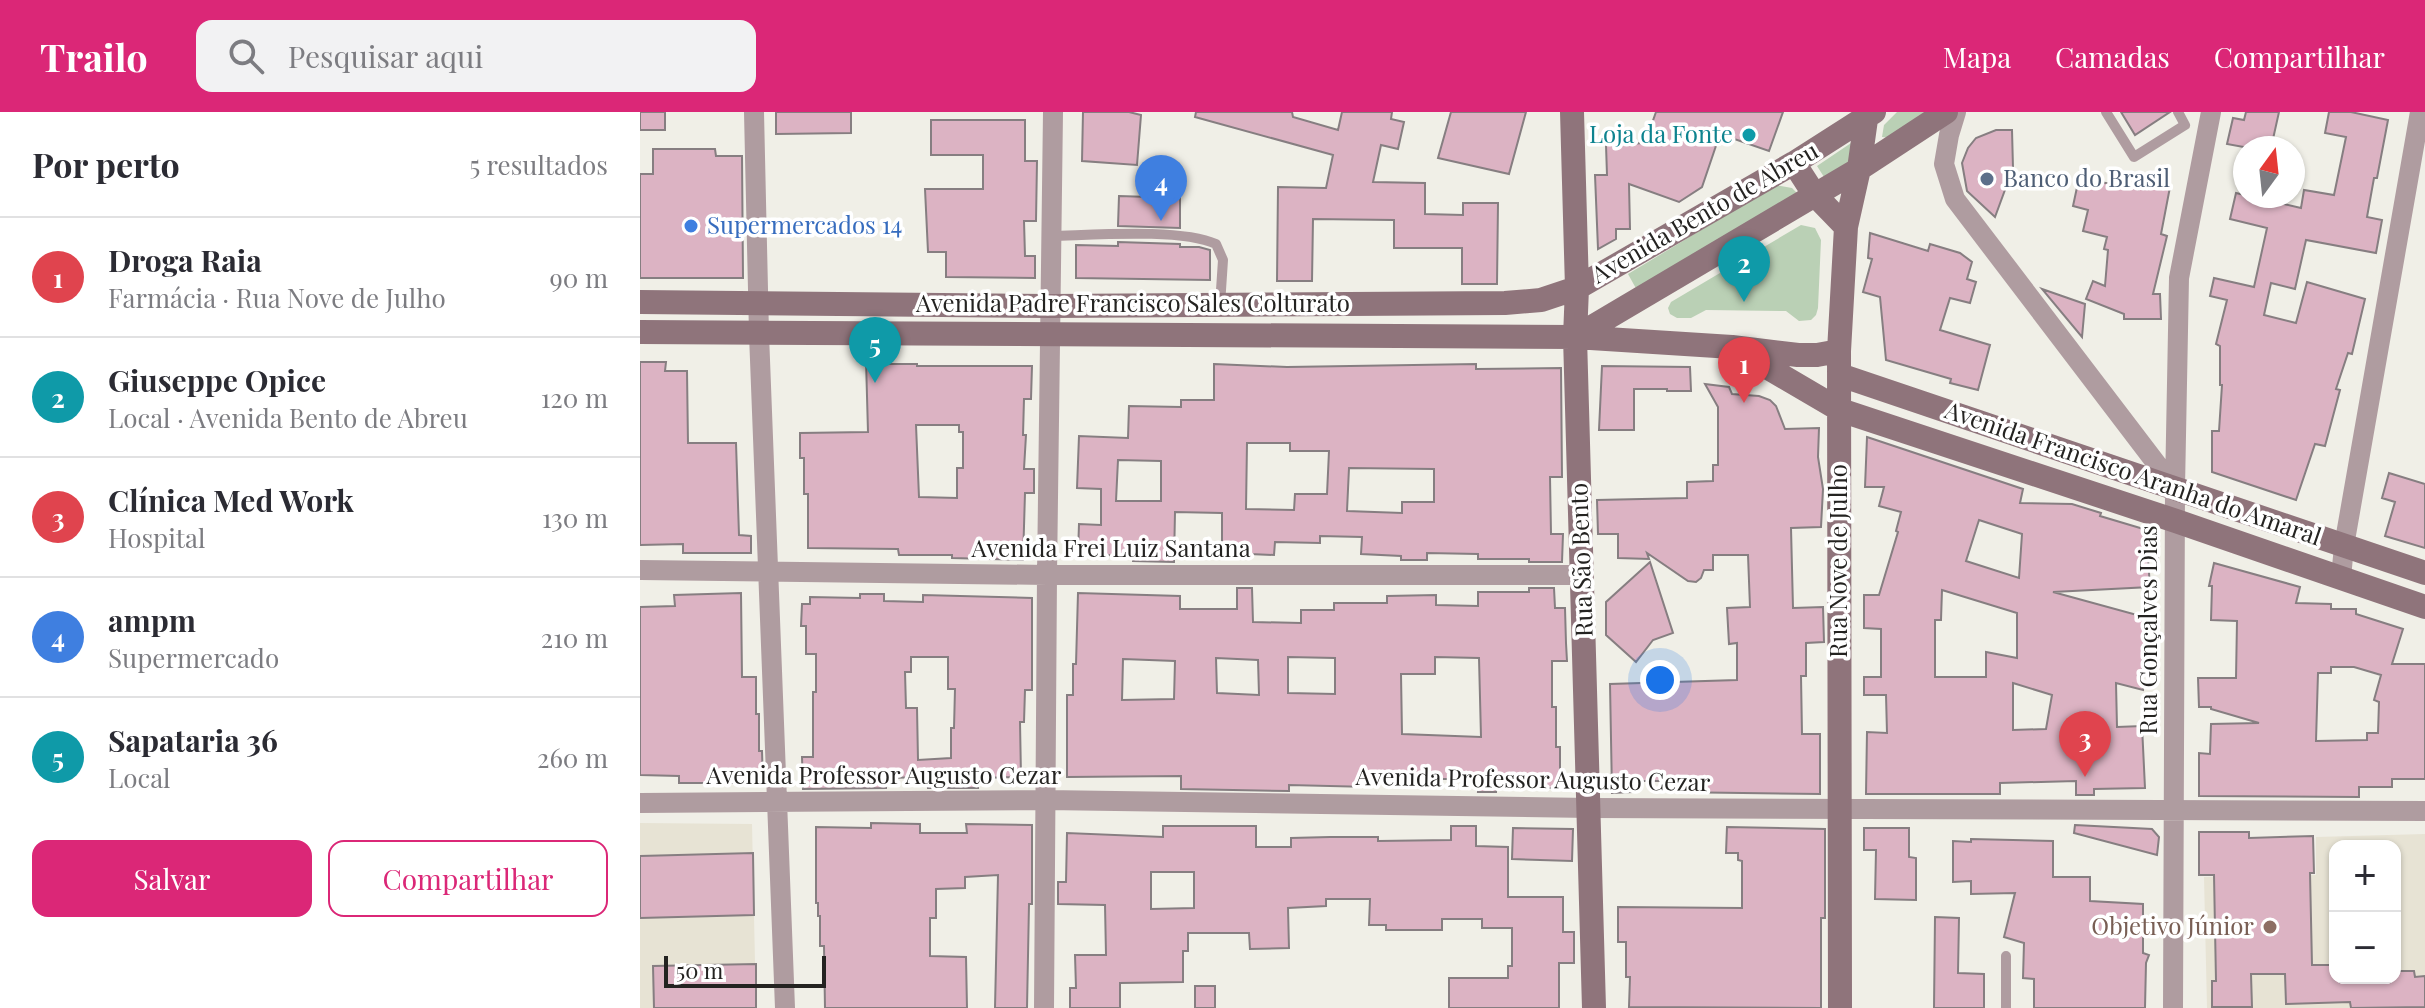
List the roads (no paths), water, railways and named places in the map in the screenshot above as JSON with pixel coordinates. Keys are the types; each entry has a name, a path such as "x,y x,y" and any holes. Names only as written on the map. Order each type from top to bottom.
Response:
{"street":[{"path":"754,112 759,334 785,1008"},
{"path":"1044,1008 1053,112"},
{"name":"Rua São Bento","path":"1572,112 1577,288 1575,337 1594,1008"},
{"name":"Avenida Bento de Abreu","path":"1575,337 1859,169 1946,112"},
{"path":"1956,112 1944,164 1955,199 2175,488"},
{"name":"Rua Gonçalves Dias","path":"2173,1008 2179,278 2211,112"},
{"path":"2341,578 2420,112"},
{"name":"Avenida Bento de Abreu","path":"1577,288 1794,163 1869,113"},
{"name":"Rua Nove de Julho","path":"1840,1008 1840,363 1846,227 1869,113"},
{"path":"1794,163 1814,194 1846,227"},
{"name":"Avenida Padre Francisco Sales Colturato","path":"640,302 1051,306 1505,303 1541,300 1577,288"},
{"name":"Avenida Padre Francisco Sales Colturato","path":"640,332 1575,337 1817,355 1840,363"},
{"name":"Avenida Francisco Aranha do Amaral","path":"1732,347 1840,410 2425,607"},
{"name":"Avenida Francisco Aranha do Amaral","path":"1840,363 2175,488 2425,573"},
{"name":"Avenida Frei Luiz Santana","path":"640,570 1047,575 1582,575"},
{"name":"Avenida Professor Augusto Cezar","path":"640,803 1046,800 1590,808 2425,811"}],"lane":[{"path":"2106,112 2134,157 2185,125 2178,112"},
{"path":"1052,236 1202,238 1216,244 1223,260 1220,305"},
{"path":"2006,956 2006,1008"}],"place":[{"name":"Loja da Fonte","path":"1749,135"},
{"name":"Banco do Brasil","path":"1987,179"},
{"name":"ampm","path":"1161,221"},
{"name":"Supermercados 14","path":"691,226"},
{"name":"Giuseppe Opice","path":"1744,302"},
{"name":"Sapataria 36","path":"875,383"},
{"name":"Droga Raia","path":"1744,403"},
{"name":"Clínica Med Work","path":"2085,777"},
{"name":"Objetivo Júnior","path":"2270,927"}]}
